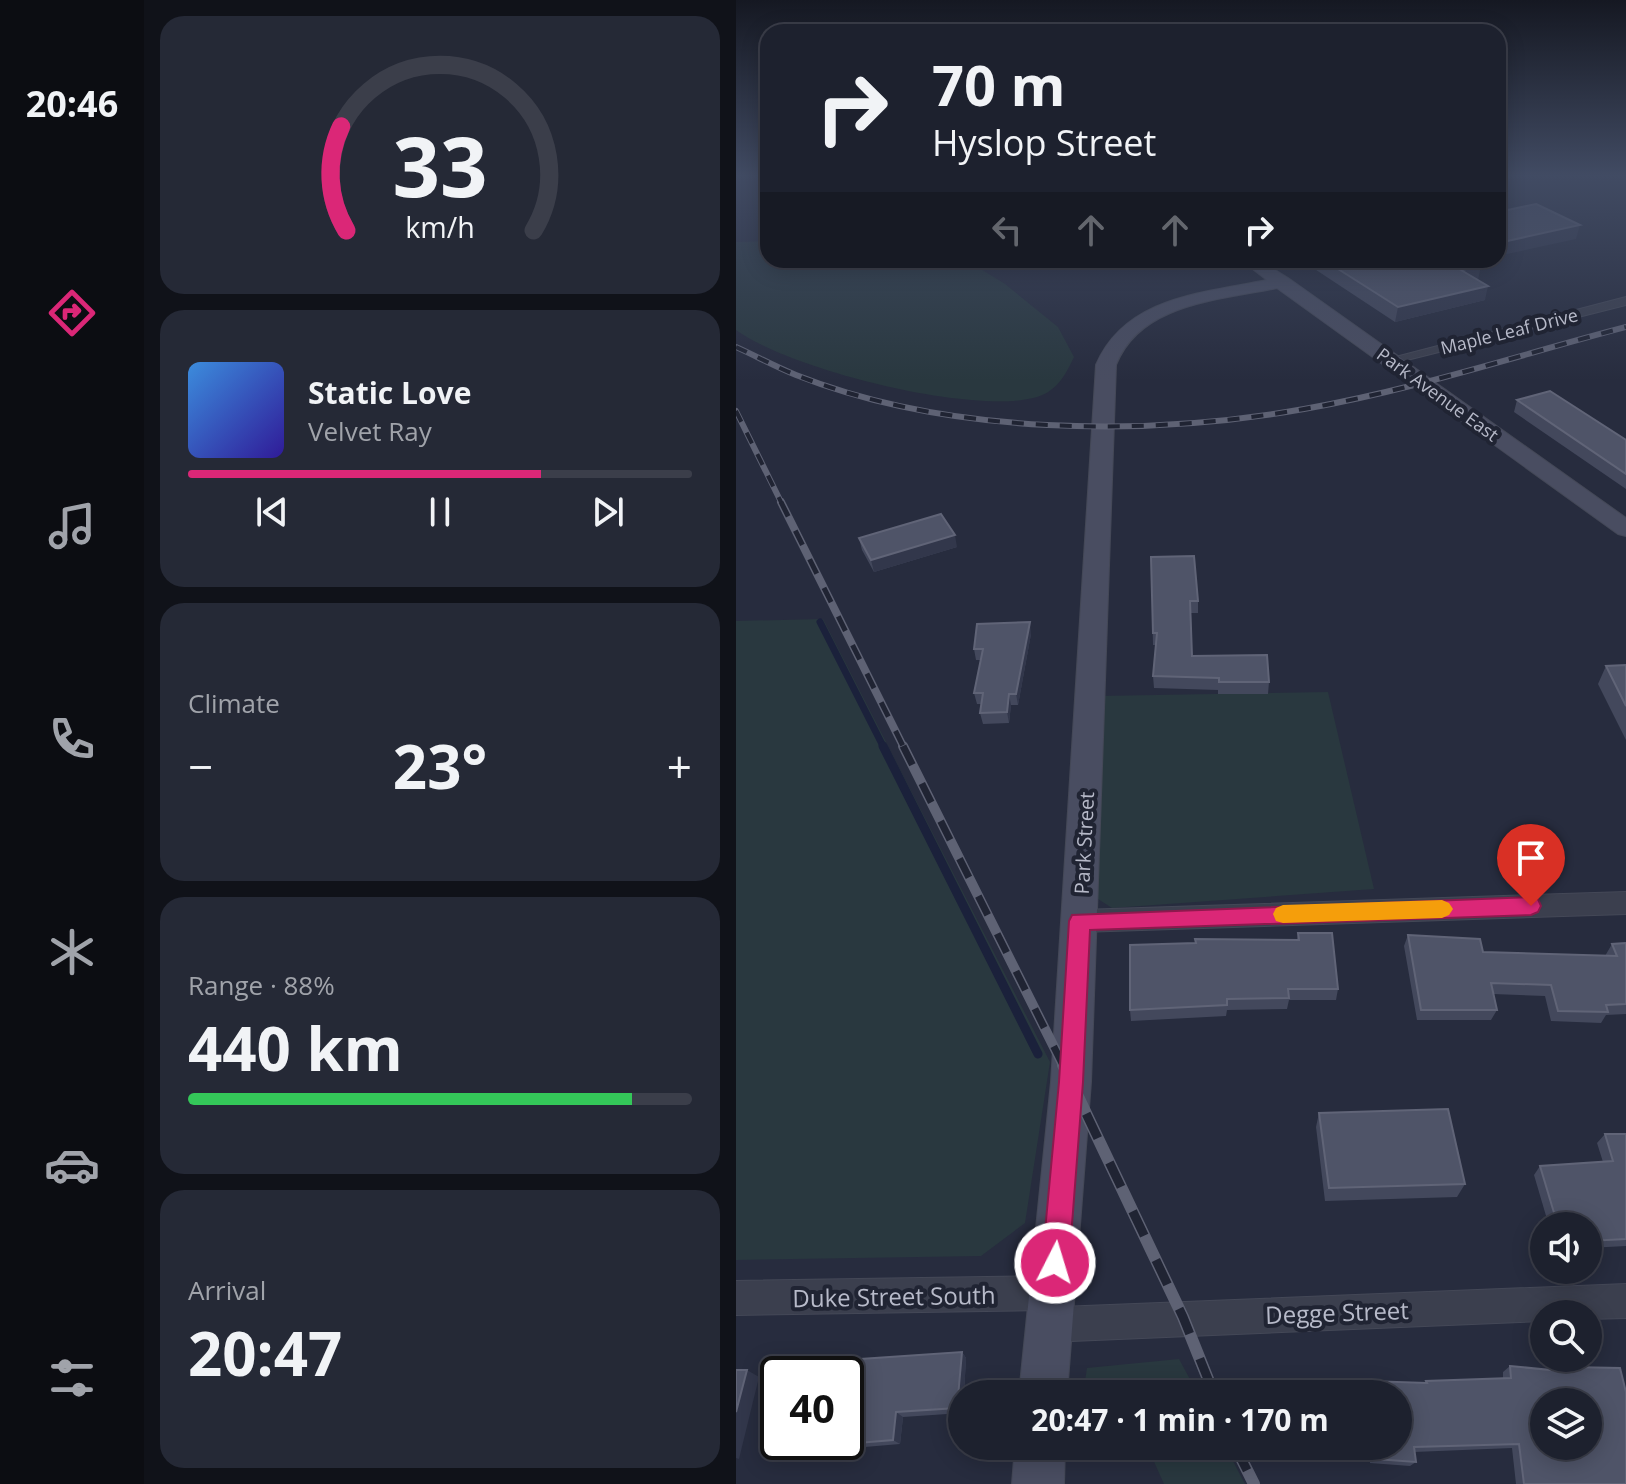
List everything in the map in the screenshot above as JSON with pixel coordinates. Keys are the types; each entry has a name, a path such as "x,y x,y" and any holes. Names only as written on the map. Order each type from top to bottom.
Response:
{"street":[{"name":"Park Avenue East","path":"1261,268 1626,529"},
{"path":"1184,304 1209,294 1231,269"},
{"path":"1184,304 1282,282"},
{"name":"Maple Leaf Drive","path":"1391,360 1626,301"},
{"name":"Park Street","path":"1044,1380 1071,1082 1106,365 1116,341 1147,318 1184,304"},
{"path":"1080,921 1626,903"},
{"name":"Duke Street South","path":"736,1298 1050,1309"},
{"name":"Degge Street","path":"1050,1309 1626,1301"},
{"path":"1038,1484 1039,1460"}],"shaded area":[{"path":"736,243 760,243 760,268 979,268 1005,284 1058,327 1074,357 1054,388 1041,396 1004,401 967,400 881,385 837,373 796,360 736,330"},
{"path":"823,619 1050,1062 1025,1223 981,1256 736,1260 736,621"},
{"path":"1328,692 1374,889 1112,908 1095,897 1098,696"},
{"path":"1179,1359 1190,1380 1085,1380 1087,1368"},
{"path":"1153,1460 1232,1460 1245,1484 1164,1484"}],"building":[{"path":"1337,268 1471,268 1461,270 1488,286 1398,307"},
{"path":"1550,391 1626,440 1626,474 1517,400"},
{"path":"941,514 955,535 871,560 859,538"},
{"path":"1194,556 1198,601 1190,601 1192,656 1267,655 1269,682 1219,682 1219,678 1153,676 1157,633 1153,633 1151,557"},
{"path":"1030,622 1016,694 1009,694 1007,712 980,713 983,693 974,693 983,649 974,649 977,624"},
{"path":"1626,665 1626,706 1606,666"},
{"path":"1298,933 1332,933 1338,989 1288,989 1289,998 1227,999 1227,1005 1130,1010 1130,945 1196,943 1195,939 1299,940"},
{"path":"1408,935 1480,939 1483,952 1617,956 1612,944 1626,943 1626,1004 1606,1005 1608,1012 1558,1011 1551,985 1491,983 1497,1010 1421,1010"},
{"path":"1448,1109 1465,1184 1329,1188 1319,1113"},
{"path":"1605,1134 1626,1134 1626,1239 1602,1240 1602,1212 1554,1212 1540,1166 1613,1161"},
{"path":"962,1352 960,1380 948,1380 948,1409 896,1412 893,1440 864,1442 864,1359"},
{"path":"1510,1366 1530,1368 1530,1372 1602,1372 1602,1368 1620,1368 1626,1392 1626,1484 1524,1484 1519,1444 1414,1447 1416,1462 1389,1460 1412,1460 1412,1382 1511,1378"},
{"path":"736,1370 747,1370 736,1412"}],"waterway":[{"path":"820,622 884,748"},
{"path":"883,746 1038,1054"}],"railway":[{"path":"736,347 796,375 855,395 917,410 982,420 1113,426 1179,424 1304,409 1426,382 1626,327"},
{"path":"736,411 782,504"},
{"path":"782,504 903,746"},
{"path":"903,746 1063,1065"},
{"path":"1063,1065 1183,1317 1208,1380"},
{"path":"1242,1460 1254,1484"}],"slow traffic":[{"path":"1283,914 1442,909"}],"route":[{"path":"1055,1263 1071,1082 1080,921 1531,906"}]}
